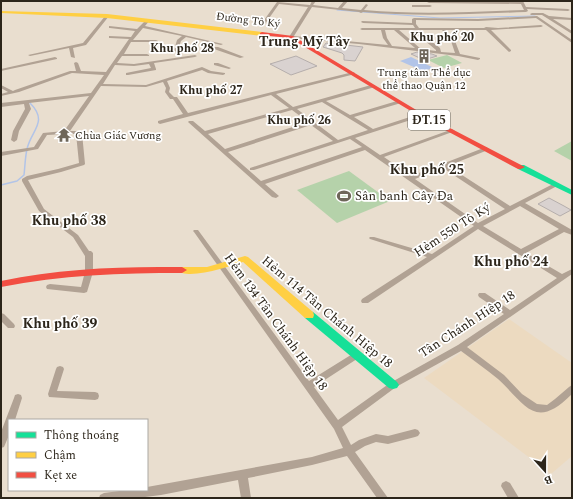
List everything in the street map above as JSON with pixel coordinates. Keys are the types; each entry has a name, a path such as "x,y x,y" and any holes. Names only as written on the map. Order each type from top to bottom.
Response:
{"main road":[{"name":"Đường Tô Ký","path":"1,12 107,16 142,25 296,37 421,115 572,193"},
{"name":"Hẻm 114 Tân Chánh Hiệp 18","path":"222,267 245,259 393,385"},
{"path":"1,284 31,277 109,270 207,270 222,267"}],"street":[{"path":"314,1 310,6 296,37 420,50 478,59"},
{"path":"339,9 346,1"},
{"path":"413,6 429,3 522,2 528,14 543,14 572,35"},
{"path":"264,23 278,3 339,9 414,21"},
{"path":"429,3 430,13"},
{"path":"359,43 366,5"},
{"path":"374,13 378,8 375,7"},
{"path":"364,13 479,13 525,9 568,10"},
{"path":"30,55 71,48 85,43 107,16"},
{"path":"363,22 478,20 537,17 572,42"},
{"path":"548,17 572,19"},
{"path":"478,20 509,51"},
{"path":"414,21 416,30 438,49 439,53"},
{"path":"66,132 142,25"},
{"path":"110,28 142,25 221,44"},
{"path":"362,29 444,30 541,26"},
{"path":"383,29 385,38 391,47"},
{"path":"395,30 420,50"},
{"path":"444,30 453,41 458,55"},
{"path":"565,37 572,35"},
{"path":"178,53 176,49 179,40 185,36"},
{"path":"110,37 156,40"},
{"path":"71,48 74,57"},
{"path":"216,48 242,57"},
{"path":"42,53 46,60"},
{"path":"121,54 147,55"},
{"path":"114,64 134,65 195,56"},
{"path":"1,70 55,58"},
{"path":"76,63 79,72"},
{"path":"128,74 154,69 151,63"},
{"path":"216,64 229,68"},
{"path":"99,85 144,86 202,68 210,72 224,74"},
{"path":"1,95 69,73 79,72 108,74"},
{"path":"160,122 353,73"},
{"path":"164,80 168,88 167,92 174,98 187,116"},
{"path":"1,86 12,92"},
{"path":"205,133 373,86"},
{"path":"1,105 93,94"},
{"path":"273,94 338,142"},
{"path":"322,100 373,132"},
{"path":"349,117 399,102"},
{"path":"14,140 16,131 28,110 26,103"},
{"path":"252,169 373,132 421,115"},
{"path":"191,122 260,184 276,196"},
{"path":"224,151 312,123"},
{"path":"1,154 26,150 38,146 45,134 66,132 79,133 82,164 59,171 29,177 25,180 40,210 76,236 87,254 89,253 89,272 84,290 50,287"},
{"path":"379,157 452,132"},
{"path":"352,138 478,226 562,278"},
{"path":"260,184 365,148"},
{"path":"410,179 486,149"},
{"path":"444,166 510,208"},
{"name":"Hẻm 550 Tô Ký","path":"364,300 478,226 555,185"},
{"path":"520,203 572,233"},
{"path":"522,252 564,229"},
{"name":"Hẻm 134 Tân Chánh Hiệp 18","path":"196,231 337,426 350,451 383,498"},
{"path":"372,238 432,256"},
{"name":"Tân Chánh Hiệp 18","path":"337,426 393,385 461,347 572,271"},
{"path":"482,295 509,313"},
{"path":"1,316 11,326"},
{"path":"461,347 502,378 528,403 535,407 542,409 550,408 572,389"},
{"path":"308,386 357,355"},
{"path":"60,369 52,394 95,396"},
{"path":"10,419 18,398"},
{"path":"1,441 8,425"},
{"path":"110,497 161,490 312,461 350,451 362,443 376,438 388,440 415,433"},
{"path":"242,475 246,498"},
{"path":"506,486 514,498"}],"shaded area":[{"path":"509,319 572,363 572,456 551,474 424,378"}],"green space":[{"path":"447,55 462,63 444,68 428,60"},
{"path":"572,141 572,161 554,151"},
{"name":"Sân banh Cây Đa","path":"349,171 390,201 337,223 297,190"}],"water":[{"path":"411,57 434,68 423,71 400,61"}],"building":[{"path":"326,43 363,47 355,61 344,60 344,55 342,53 323,47"},
{"name":"Trung tâm Thể dục thể thao Quận 12","path":"417,52 437,56 424,60 411,54"},
{"path":"296,56 317,66 291,75 270,64"},
{"path":"549,198 571,210 560,216 538,204"}],"waterway":[{"path":"337,10 440,18 535,16"},
{"path":"1,185 17,181 24,175 27,149 38,121 38,116 30,103"}],"traffic: fast":[{"path":"521,167 572,193"},
{"path":"309,315 393,385"}],"traffic: slow":[{"path":"1,12 107,16 262,34"},
{"path":"182,270 207,270 245,259 309,315"}],"traffic: jam":[{"path":"262,34 291,37 421,115 521,167"},
{"path":"1,284 23,279 68,273 182,270"}],"place":[{"name":"Trung tâm Thể dục thể thao Quận 12","path":"424,56"},
{"name":"Chùa Giác Vương","path":"64,135"},
{"name":"Sân banh Cây Đa","path":"344,196"}],"district":[{"name":"Khu phố 20","path":"442,37"},
{"name":"Trung Mỹ Tây","path":"304,41"},
{"name":"Khu phố 28","path":"182,48"},
{"name":"Khu phố 27","path":"211,90"},
{"name":"Khu phố 26","path":"299,120"},
{"name":"Khu phố 25","path":"427,169"},
{"name":"Khu phố 38","path":"69,220"},
{"name":"Khu phố 24","path":"511,261"},
{"name":"Khu phố 39","path":"60,323"}]}
